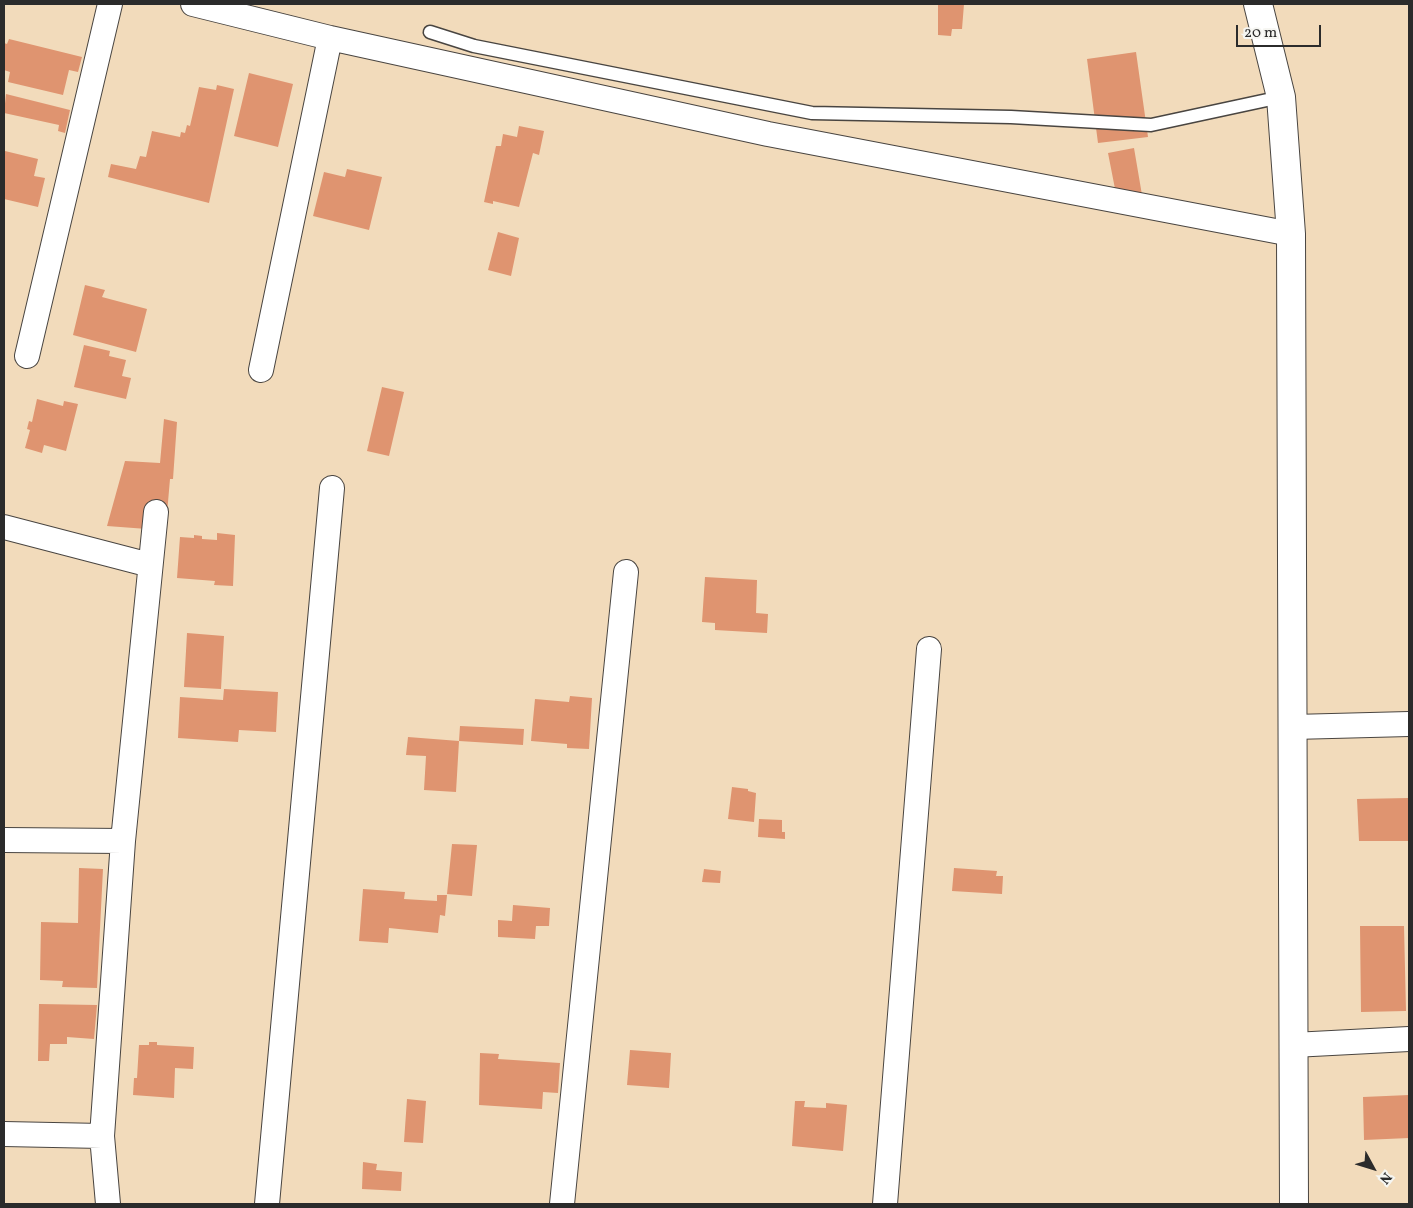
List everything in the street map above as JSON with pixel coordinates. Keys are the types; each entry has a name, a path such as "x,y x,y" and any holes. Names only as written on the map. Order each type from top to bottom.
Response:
{"main road":[{"path":"1258,4 1281,97 1291,234 1294,1204"}],"street":[{"path":"27,356 110,4"},
{"path":"193,4 330,38 768,134 1291,234"},
{"path":"261,370 330,38"},
{"path":"267,1204 332,488"},
{"path":"108,1204 102,1136 123,841 156,512"},
{"path":"4,527 150,565"},
{"path":"562,1204 626,572"},
{"path":"885,1204 929,649"},
{"path":"1292,727 1409,724"},
{"path":"4,831 38,840"},
{"path":"4,840 123,841"},
{"path":"1293,1045 1409,1038"},
{"path":"4,1134 102,1136"}],"lane":[{"path":"430,32 474,46 812,113 1011,117 1151,125 1281,97"}],"building":[{"path":"938,4 964,4 962,29 952,29 951,36 938,35"},
{"path":"9,39 82,57 78,72 69,70 63,95 8,82 10,72 4,70 4,43 7,44"},
{"path":"1136,52 1148,137 1098,143 1087,59"},
{"path":"249,73 293,84 278,147 234,136"},
{"path":"217,85 234,89 209,203 108,177 111,164 136,169 140,156 146,157 152,131 180,137 181,132 185,133 187,125 190,126 199,87 216,90"},
{"path":"6,94 70,110 65,133 58,131 59,125 4,113"},
{"path":"519,126 544,131 539,155 533,153 519,207 493,201 493,204 484,202 496,146 501,146 503,134 517,137"},
{"path":"1134,148 1142,195 1117,199 1108,153"},
{"path":"5,151 38,159 34,176 45,178 38,207 4,199"},
{"path":"347,169 382,177 369,230 313,216 324,172 345,177"},
{"path":"498,232 519,238 511,276 488,270"},
{"path":"85,285 105,290 102,297 147,309 136,352 73,335"},
{"path":"84,345 110,351 109,356 126,360 122,376 131,378 126,399 74,387"},
{"path":"382,387 404,392 389,456 367,451"},
{"path":"37,399 63,406 64,401 78,404 66,451 44,445 42,453 25,448 30,430 27,429 29,421 32,422"},
{"path":"164,419 177,422 173,479 170,479 166,525 147,529 107,526 125,461 160,463"},
{"path":"217,533 235,535 233,586 214,585 215,581 177,578 180,537 194,538 194,535 202,536 202,539 217,540"},
{"path":"705,577 757,580 756,613 768,614 767,633 715,630 715,623 702,622"},
{"path":"187,633 224,636 221,689 184,687"},
{"path":"224,689 278,692 276,732 239,730 238,742 178,738 180,697 223,700"},
{"path":"570,696 592,698 589,749 567,748 567,744 531,741 535,699 569,702"},
{"path":"460,726 524,729 523,745 459,741"},
{"path":"408,737 459,741 456,792 424,790 426,756 406,755"},
{"path":"732,787 748,789 748,791 756,793 754,822 728,819"},
{"path":"1409,798 1409,841 1359,841 1357,799"},
{"path":"759,819 782,820 782,832 785,832 785,839 758,837"},
{"path":"452,844 477,845 472,896 447,894"},
{"path":"79,868 103,869 97,988 62,987 63,981 40,980 41,922 78,923"},
{"path":"954,868 997,871 996,876 1003,876 1002,894 952,891"},
{"path":"704,869 721,871 720,883 702,882"},
{"path":"363,889 405,892 404,899 437,901 437,895 447,895 445,916 440,915 438,933 389,928 388,943 359,941"},
{"path":"513,905 550,908 549,926 536,926 535,939 498,937 498,920 512,921"},
{"path":"1360,926 1404,926 1406,1011 1361,1012"},
{"path":"39,1004 97,1005 94,1039 67,1037 67,1044 50,1044 49,1061 38,1061"},
{"path":"149,1042 157,1042 157,1045 194,1047 193,1069 175,1068 174,1098 133,1095 134,1078 137,1078 139,1045 149,1045"},
{"path":"630,1050 671,1053 669,1088 627,1085"},
{"path":"480,1053 499,1054 498,1059 560,1063 558,1093 543,1092 542,1109 479,1105"},
{"path":"1409,1095 1409,1138 1364,1140 1363,1097"},
{"path":"407,1099 426,1101 423,1143 404,1142"},
{"path":"795,1101 805,1101 804,1107 826,1108 826,1103 847,1105 843,1151 792,1146"},
{"path":"363,1162 377,1164 376,1170 402,1172 401,1191 362,1189"}]}
